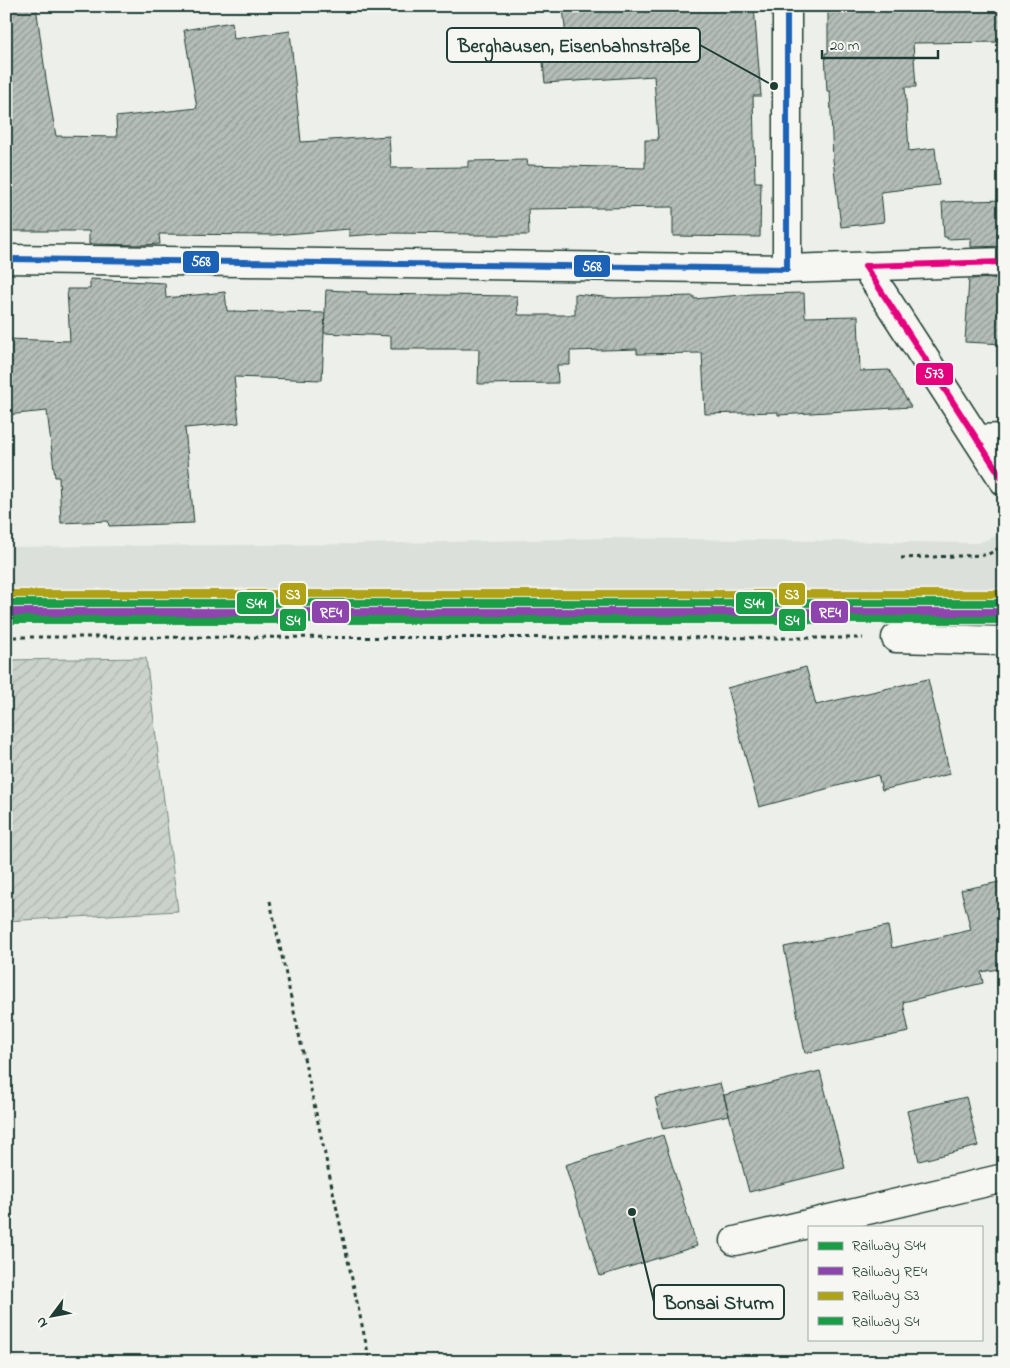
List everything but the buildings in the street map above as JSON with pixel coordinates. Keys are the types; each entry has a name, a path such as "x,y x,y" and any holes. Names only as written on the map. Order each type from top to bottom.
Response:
{"main road":[{"path":"787,6 787,269"},
{"path":"6,259 787,269 1004,262"},
{"path":"865,266 1004,481"},
{"path":"977,439 1004,438"},
{"path":"896,638 1004,641"},
{"path":"735,1241 1004,1178"}],"path":[{"path":"902,558 987,555 1004,545"},
{"path":"6,636 896,638"},
{"path":"270,901 370,1362"}],"shaded area":[{"path":"1004,533 1004,616 717,616 515,612 308,618 6,620 6,547 356,544 610,538 978,543"},
{"path":"146,658 178,911 6,921 6,660"}],"rail line":[{"name":"S3","path":"6,594 1004,594"},
{"name":"S44","path":"6,603 1004,603"},
{"name":"RE4","path":"6,612 1004,612"},
{"name":"S4","path":"6,620 1004,620"}],"transit line":[{"name":"568","path":"787,6 787,269"},
{"name":"568","path":"6,259 787,269"},
{"name":"573","path":"865,266 1004,262"},
{"name":"573","path":"865,266 1004,481"}],"place":[{"name":"Berghausen, Eisenbahnstraße","path":"774,86"},
{"name":"Bonsai Sturm","path":"632,1212"}]}
